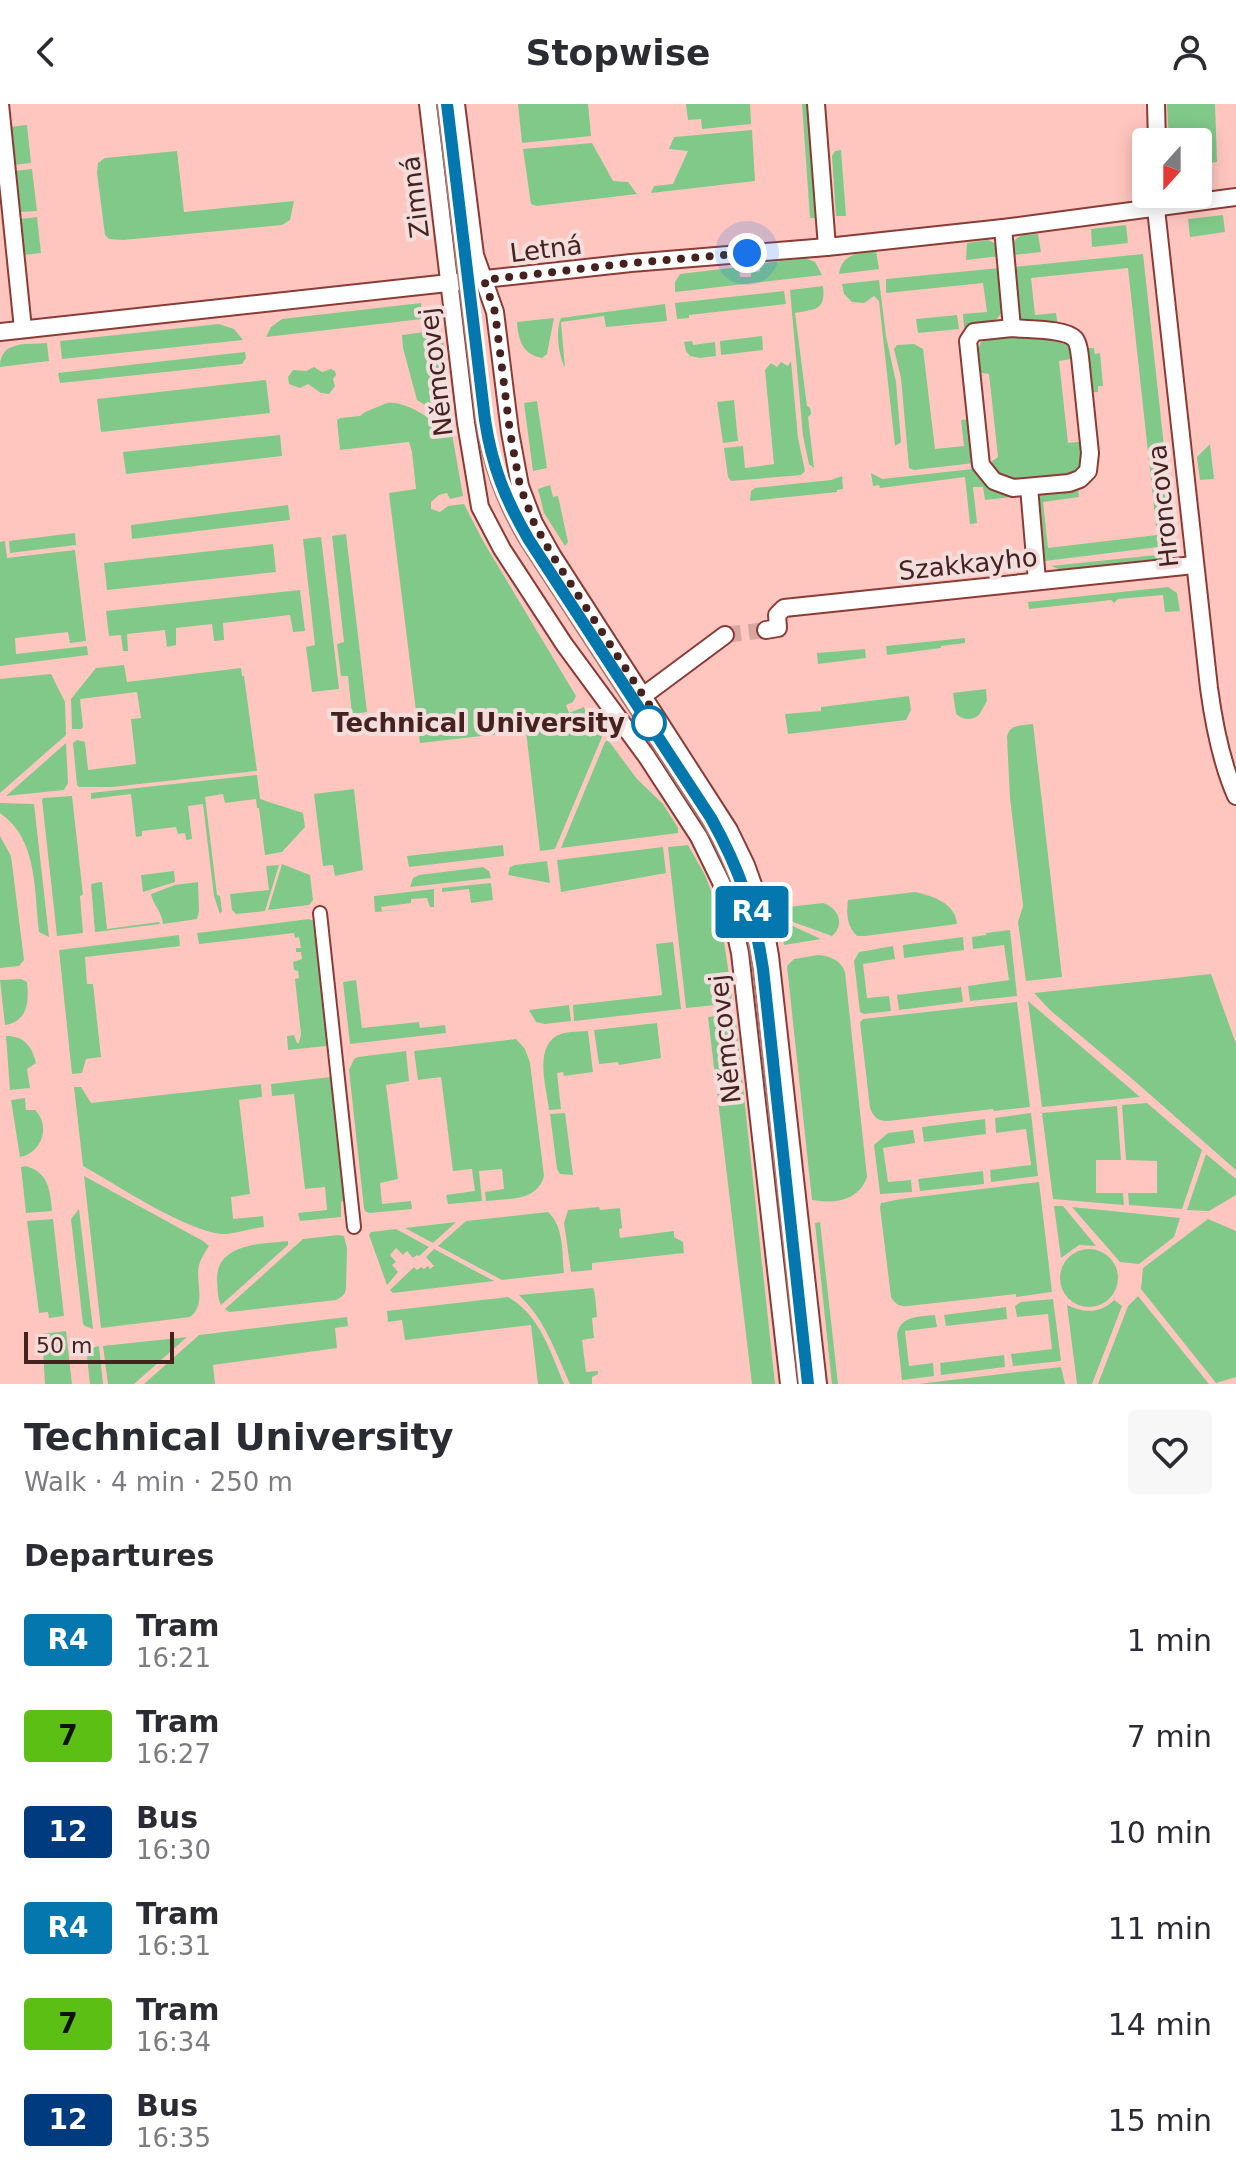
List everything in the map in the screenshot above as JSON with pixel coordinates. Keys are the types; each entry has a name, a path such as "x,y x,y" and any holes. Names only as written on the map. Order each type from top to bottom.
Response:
{"street":[{"path":"0,104 23,329"},
{"name":"Zimná","path":"428,104 450,284"},
{"name":"Zimná","path":"456,104 475,255 484,280"},
{"path":"816,104 827,247"},
{"path":"1156,104 1157,128"},
{"name":"Letná","path":"1212,198 1236,197"},
{"name":"Letná","path":"0,332 694,257 827,247 1003,228 1132,205"},
{"name":"Hroncova","path":"1157,208 1199,616 1215,729 1236,796"},
{"path":"1003,228 1012,328"},
{"name":"Němcovej","path":"484,280 495,312 513,452 529,514 552,555 729,830 746,865 761,911 773,978 818,1384"},
{"name":"Němcovej","path":"450,284 469,449 477,495 485,518 564,644 614,709 685,814 716,870 731,912 743,978 789,1384"},
{"path":"1012,328 1068,334 1077,342 1090,453 1088,471 1076,481 1029,487 999,485 986,474 980,460 968,341 974,332 1012,328"},
{"path":"1029,487 1037,581"},
{"name":"Szakkayho","path":"766,630 778,628 777,615 784,608 1194,565"},
{"path":"643,696 725,635"},
{"path":"320,913 354,1227"}],"green space":[{"path":"518,104 588,104 591,136 522,143"},
{"path":"686,104 750,104 751,124 702,129 701,119 688,120"},
{"path":"802,104 807,104 815,218 810,218"},
{"path":"1167,104 1215,104 1217,162 1212,163 1212,128 1168,128"},
{"path":"27,125 31,163 13,165 9,127"},
{"path":"752,130 755,181 651,193 654,186 673,184 688,151 669,149 674,137"},
{"path":"592,143 613,181 628,182 637,194 536,206 531,204 523,149"},
{"path":"841,150 846,216 836,216 832,156 835,151"},
{"path":"177,151 184,212 294,201 290,220 282,225 109,239 105,235 98,163 105,158"},
{"path":"32,169 37,211 18,212 14,171"},
{"path":"1223,215 1225,232 1190,237 1188,219"},
{"path":"37,217 41,253 23,255 19,219"},
{"path":"1126,225 1128,243 1092,247 1091,229"},
{"path":"1038,234 1041,252 1013,255 1018,237"},
{"path":"988,240 998,245 1000,256 966,260 967,243"},
{"path":"876,251 879,269 839,274 848,258"},
{"path":"1143,254 1174,538 1166,546 1045,561 1036,503 1040,493 1078,487 1079,497 1043,502 1048,548 1157,535 1128,268 1031,278 1035,315 1056,313 1058,327 1019,324 1014,267"},
{"path":"805,258 815,262 822,275 675,292 675,282 680,274 739,267 740,277 751,277 751,273 760,271 759,264"},
{"path":"1000,268 1002,312 998,318 980,326 964,328 963,314 987,312 983,283 886,293 886,279"},
{"path":"879,280 896,382 901,442 895,446 879,301 874,296 864,303 852,302 844,294 842,284"},
{"path":"823,286 823,300 818,307 795,313 807,406 811,414 808,417 814,468 809,464 803,436 790,290"},
{"path":"784,291 786,304 677,319 675,303"},
{"path":"421,303 422,319 266,337 271,327 282,319"},
{"path":"665,304 667,321 606,327 604,316 561,322 565,368 558,343 561,318"},
{"path":"957,315 959,329 918,333 916,319"},
{"path":"554,318 547,354 542,358 530,354 520,341 517,322"},
{"path":"219,324 234,329 243,340 62,359 60,341"},
{"path":"432,331 434,343 443,341 453,423 417,400 403,348 402,335"},
{"path":"1002,335 1060,338 1070,345 1077,358 1059,361 1068,443 1085,441 1087,459 1078,475 1029,481 1006,480 987,465 998,457 989,374 976,372 976,354 981,342"},
{"path":"762,336 763,350 721,355 720,341"},
{"path":"692,341 693,345 715,342 716,356 690,356 684,342"},
{"path":"47,343 49,361 0,367 1,358 9,348"},
{"path":"914,344 923,349 935,449 964,446 961,420 971,419 974,463 909,468 901,378 894,349 897,345"},
{"path":"1088,348 1094,348 1095,354 1100,353 1103,386 1098,386 1098,392 1093,392"},
{"path":"245,352 246,358 242,364 60,383 58,373"},
{"path":"791,361 798,438 805,471 801,475 731,481 724,448 743,446 745,468 774,464 765,370 771,363 777,367 781,362 788,366"},
{"path":"314,367 322,372 335,371 335,386 329,394 321,393 308,384 300,388 289,384 288,377 293,370 306,371"},
{"path":"266,380 270,413 101,432 97,399"},
{"path":"734,400 738,441 723,443 717,402"},
{"path":"537,401 547,468 533,471 524,403"},
{"path":"387,403 413,409 452,434 463,496 450,499 447,493 439,495 431,502 431,509 440,512 448,506 464,504 576,696 573,702 566,705 569,713 584,707 586,713 578,721 590,737 599,732 602,737 555,849 540,851 526,731 420,743 389,493 416,489 412,452 409,442 340,450 337,420 360,416"},
{"path":"280,435 282,456 126,474 123,452"},
{"path":"1210,444 1214,479 1200,480 1197,457"},
{"path":"973,469 993,487 1012,497 985,500 983,487 973,487 977,523 970,524 965,477 880,488 879,485 873,486 871,473 882,479"},
{"path":"842,476 843,489 837,492 750,501 751,491 755,488 831,480"},
{"path":"550,485 553,497 558,496 568,542 565,546 544,513 538,489"},
{"path":"288,505 290,520 132,539 131,525"},
{"path":"75,533 76,545 10,553 9,541"},
{"path":"346,534 367,712 352,714 348,676 341,676 337,644 344,642 332,536"},
{"path":"321,537 339,689 312,692 306,647 315,645 303,539"},
{"path":"5,541 7,558 75,550 86,641 70,643 68,632 15,638 16,654 87,646 88,655 0,666 0,542"},
{"path":"273,544 276,572 107,590 104,563"},
{"path":"1175,553 1160,559 1061,570 1051,566"},
{"path":"1168,587 1177,593 1180,611 1165,612 1163,595 1118,599 1114,603 1111,600 1029,609 1028,602"},
{"path":"300,590 305,631 293,632 290,615 223,623 224,640 214,641 212,624 176,628 176,645 167,647 165,630 127,634 128,651 123,651 121,635 109,636 106,611"},
{"path":"965,638 965,643 887,655 886,646"},
{"path":"865,649 866,658 818,664 817,653"},
{"path":"124,665 127,682 241,668 257,771 112,787 79,787 73,743 77,740 85,742 88,770 136,764 131,719 141,718 137,692 80,699 83,727 72,729 71,699 96,668"},
{"path":"51,674 65,702 66,735 0,793 0,679"},
{"path":"986,689 987,701 979,715 968,719 956,714 953,693"},
{"path":"909,696 911,710 906,720 788,734 785,714"},
{"path":"1033,724 1062,977 1026,981 1018,922 1023,906 1010,798 1007,737 1013,728"},
{"path":"608,740 637,779 663,804 678,833 561,848 605,742"},
{"path":"66,743 68,783 64,790 6,796"},
{"path":"257,775 260,799 303,813 305,827 282,852 265,855 256,799 225,803 223,794 205,797 220,914 214,896 203,804 188,806 192,839 186,840 185,833 178,834 176,827 142,831 142,836 136,837 131,794 91,799 91,793"},
{"path":"354,789 363,870 335,876 333,865 323,866 314,794"},
{"path":"72,796 83,895 80,896 83,933 57,936 42,800"},
{"path":"0,803 34,804 49,937 39,932 28,851 12,824 0,813"},
{"path":"0,836 11,856 24,960 19,966 0,968"},
{"path":"503,845 504,856 409,867 407,856"},
{"path":"688,845 705,875 720,915 732,995 726,1004 686,1008 668,847"},
{"path":"663,847 666,873 561,892 557,860"},
{"path":"547,861 550,883 508,875 510,867 515,865"},
{"path":"282,864 310,875 313,900 309,905 268,910"},
{"path":"279,865 265,911 236,914 232,910 230,894 269,890 266,866"},
{"path":"483,867 489,871 491,878 410,887 413,878 419,875"},
{"path":"174,871 175,882 143,892 141,875"},
{"path":"102,882 107,929 160,924 95,932 91,884"},
{"path":"198,882 197,919 163,924 151,894 175,885"},
{"path":"491,883 493,900 471,903 469,889 442,892 442,888"},
{"path":"434,889 434,907 430,907 427,898 411,899 411,903 381,907 382,911 412,909 375,912 374,896"},
{"path":"915,892 936,898 948,906 957,924 865,936 857,936 851,928 847,915 848,900"},
{"path":"829,905 838,917 838,927 832,936 793,922 786,915 788,907"},
{"path":"309,919 316,925 329,1043 326,1046 288,1050 287,1036 294,1035 299,1043 301,1034 295,979 299,978 293,962 302,959 301,952 296,952 296,948 301,948 299,937 295,938 294,933 199,944 197,933"},
{"path":"780,920 821,939 784,945"},
{"path":"1010,930 1017,996 970,1001 968,986 1009,980 1004,945 973,949 972,937"},
{"path":"179,935 180,946 85,957 87,984 93,984 101,1057 86,1059 82,1073 72,1074 59,950"},
{"path":"963,937 964,950 904,958 903,945"},
{"path":"673,942 681,1009 574,1021 573,1005 662,995 656,944"},
{"path":"893,946 895,959 863,964 867,998 889,996 891,1011 864,1014 860,1012 854,961 859,952"},
{"path":"818,955 834,959 845,972 867,1177 852,1196 829,1201 812,1200 787,966 794,959"},
{"path":"1211,974 1236,1044 1236,1170 1034,993"},
{"path":"21,979 27,982 25,1010 13,1023 5,1025 0,980"},
{"path":"356,980 362,1028 419,1022 420,1028 445,1025 446,1033 350,1044 343,982"},
{"path":"961,987 963,1002 899,1010 897,995"},
{"path":"1028,1001 1140,1097 1042,1107"},
{"path":"1017,1002 1030,1107 888,1121 875,1117 870,1108 860,1022 863,1019"},
{"path":"569,1005 571,1021 536,1022 529,1010"},
{"path":"727,1015 736,1022 775,1384 752,1384 708,1017"},
{"path":"657,1023 661,1058 619,1065 618,1062 599,1064 594,1030"},
{"path":"588,1031 593,1072 564,1076 563,1072 557,1073 561,1109 549,1110 544,1060 549,1042 563,1033"},
{"path":"6,1036 22,1040 32,1052 36,1063 27,1069 30,1088 10,1090"},
{"path":"516,1039 525,1049 530,1063 544,1176 529,1195 486,1201 485,1192 504,1189 502,1169 479,1171 482,1201 448,1204 446,1195 475,1191 472,1169 453,1171 441,1077 418,1080 414,1051"},
{"path":"406,1051 409,1081 386,1085 398,1179 380,1183 382,1204 411,1201 412,1209 370,1213 364,1208 349,1070 358,1057"},
{"path":"331,1077 345,1200 341,1202 341,1217 300,1221 298,1213 327,1210 325,1187 305,1189 294,1094 272,1096 271,1084"},
{"path":"261,1084 262,1097 239,1100 250,1194 231,1197 233,1219 263,1216 264,1227 225,1234 205,1230 170,1216 83,1166 74,1087 81,1087 91,1103"},
{"path":"25,1098 26,1110 35,1110 40,1116 43,1131 39,1145 20,1157 11,1100"},
{"path":"1147,1103 1202,1150 1182,1209 1129,1205 1128,1193 1157,1193 1157,1161 1126,1160 1122,1105"},
{"path":"1117,1106 1121,1160 1096,1160 1096,1193 1123,1193 1124,1205 1053,1199 1042,1113"},
{"path":"565,1113 573,1175 560,1174 557,1169 550,1114"},
{"path":"1031,1113 1038,1176 991,1182 990,1170 1031,1165 1026,1129 996,1133 995,1118"},
{"path":"985,1119 986,1134 924,1142 922,1127"},
{"path":"913,1130 915,1143 883,1148 888,1182 911,1180 912,1192 880,1194 874,1145 888,1133"},
{"path":"1206,1154 1236,1179 1236,1195 1209,1211 1187,1210"},
{"path":"26,1166 44,1178 52,1211 26,1213 21,1167"},
{"path":"983,1171 984,1184 920,1191 918,1179"},
{"path":"84,1176 209,1246 199,1265 198,1306 190,1317 101,1328"},
{"path":"1039,1182 1052,1292 905,1306 894,1302 881,1203"},
{"path":"1054,1206 1063,1206 1096,1246 1079,1245 1061,1258"},
{"path":"599,1207 600,1210 620,1208 620,1238 674,1231 674,1237 683,1242 684,1253 592,1263 592,1270 571,1272 564,1223 568,1210"},
{"path":"1072,1207 1180,1218 1174,1237 1139,1264 1120,1262"},
{"path":"79,1209 93,1329 83,1324 71,1219"},
{"path":"548,1212 560,1232 564,1273 502,1280 438,1246 466,1221"},
{"path":"53,1219 64,1316 49,1318 48,1312 39,1313 27,1221"},
{"path":"1208,1219 1236,1231 1236,1377 1216,1383 1141,1289 1143,1268"},
{"path":"456,1222 433,1243 405,1228"},
{"path":"820,1222 838,1384 832,1384 815,1223"},
{"path":"396,1229 429,1247 413,1258 407,1251 403,1255 396,1248 390,1255 396,1262 392,1265 398,1272 387,1285 369,1235 371,1232"},
{"path":"344,1236 347,1248 346,1288 340,1298 229,1312 225,1309 303,1239"},
{"path":"288,1241 288,1245 221,1305 217,1280 224,1259 242,1248"},
{"path":"434,1249 494,1281 393,1293 390,1290 414,1267 417,1270 434,1266 426,1257"},
{"path":"1089,1249 1109,1258 1118,1278 1109,1298 1089,1307 1069,1298 1060,1278 1069,1258"},
{"path":"593,1288 597,1317 592,1318 594,1338 582,1340 586,1372 598,1371 598,1374 592,1377 592,1384 570,1384 543,1326 519,1295"},
{"path":"1138,1296 1209,1384 1098,1384 1128,1306"},
{"path":"508,1297 536,1324 564,1384 538,1384 531,1325 405,1340 402,1320 388,1322 387,1311"},
{"path":"1053,1299 1061,1361 1013,1366 1011,1354 1052,1349 1048,1314 1017,1317 1015,1306 1021,1302"},
{"path":"1114,1300 1122,1306 1092,1384 1077,1384 1067,1305 1092,1311"},
{"path":"1006,1307 1007,1319 946,1326 944,1315"},
{"path":"935,1315 937,1327 905,1331 909,1366 933,1363 934,1376 902,1380 899,1328 912,1318"},
{"path":"347,1317 348,1326 335,1328 337,1348 213,1365 215,1384 144,1384 199,1335"},
{"path":"66,1331 72,1384 45,1384 42,1334"},
{"path":"187,1337 134,1384 108,1384 103,1346"},
{"path":"99,1346 103,1384 90,1384 87,1357 91,1348"},
{"path":"1004,1355 1005,1367 941,1375 940,1363"},
{"path":"1061,1367 1065,1384 918,1384"}],"tunnel":[{"path":"725,635 766,630"}],"tram line":[{"path":"437,104 476,421 492,485 521,545 703,824 722,859 741,912 753,969 799,1384"},
{"name":"R4","path":"447,104 485,420 502,488 529,540 711,818 732,858 751,908 763,969 808,1384"}],"place":[{"name":"Technical University","path":"649,723"}],"route":[{"path":"649,723 659,720 538,533 529,514 513,452 495,312 484,280 747,253"}]}
